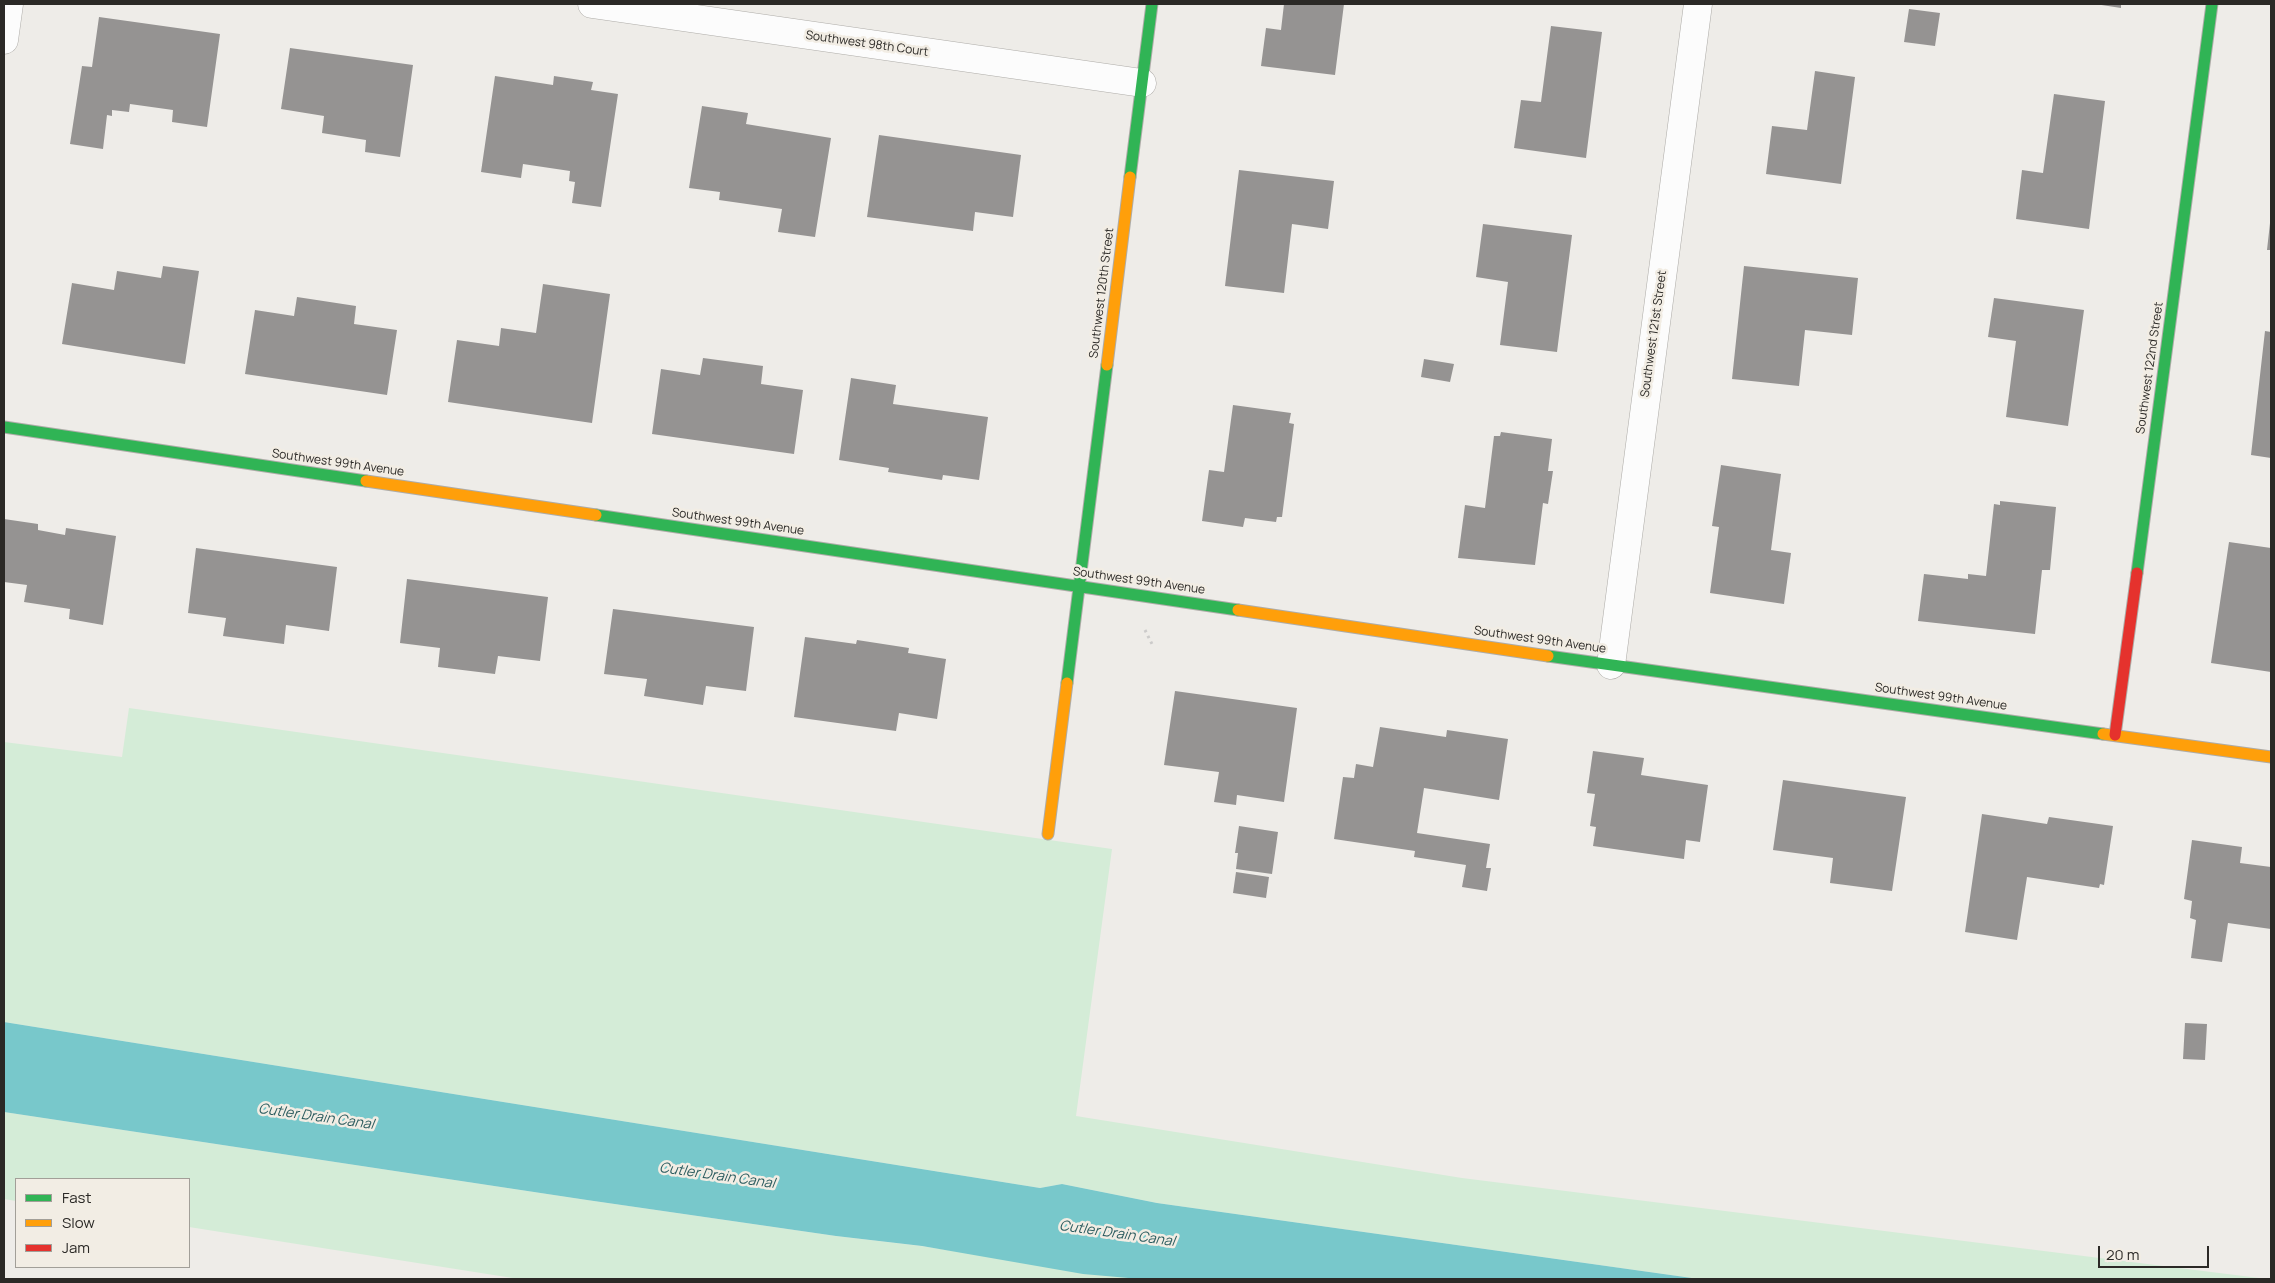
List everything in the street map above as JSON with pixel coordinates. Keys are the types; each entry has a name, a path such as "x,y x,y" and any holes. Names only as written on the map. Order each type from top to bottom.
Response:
{"street":[{"path":"4,34 9,4"},
{"name":"Southwest 98th Court","path":"592,4 1142,83"},
{"name":"Southwest 120th Street","path":"1048,834 1152,4"},
{"name":"Southwest 121st Street","path":"1611,665 1698,4"},
{"name":"Southwest 122nd Street","path":"2115,735 2212,4"},
{"name":"Southwest 99th Avenue","path":"4,427 1611,665 2271,757"}],"green space":[{"path":"129,708 1112,849 1076,1116 1462,1178 2267,1279 1699,1279 1157,1203 1062,1184 1040,1188 4,1022 4,742 122,757"},
{"path":"4,1112 587,1200 836,1236 921,1246 1140,1279 519,1279 190,1227 190,1178 15,1178 15,1201 4,1199"}],"water":[{"name":"Cutler Drain Canal","path":"4,1022 1040,1188 1062,1184 1157,1203 1699,1279 1140,1279 1083,1274 922,1246 836,1236 587,1200 4,1112"}],"building":[{"path":"1284,4 1344,4 1335,75 1261,66 1266,28 1281,30"},
{"path":"2095,4 2121,4 2121,8"},
{"path":"1909,9 1940,13 1935,46 1904,42"},
{"path":"99,17 220,34 207,127 172,122 173,110 130,104 129,112 112,110 112,116 107,115 103,149 70,144 82,66 92,67"},
{"path":"1551,26 1602,32 1586,158 1514,148 1521,100 1541,102"},
{"path":"290,48 413,65 400,157 365,152 366,140 322,133 324,116 281,109"},
{"path":"1815,71 1855,77 1841,184 1766,174 1772,126 1807,130"},
{"path":"495,76 553,85 554,76 593,82 591,90 618,94 601,207 572,203 575,182 569,181 570,171 523,164 521,178 481,172"},
{"path":"2054,94 2105,101 2089,229 2016,219 2022,170 2043,173"},
{"path":"702,106 748,113 746,124 831,138 815,237 778,232 782,209 719,200 720,192 689,188"},
{"path":"879,135 1021,155 1013,217 975,212 973,231 867,217"},
{"path":"1239,170 1334,181 1328,229 1292,224 1284,293 1225,286"},
{"path":"2270,223 2271,250 2267,250"},
{"path":"1483,224 1572,235 1557,352 1500,345 1508,282 1476,277"},
{"path":"163,266 199,271 185,364 62,344 72,283 114,290 117,271 161,278"},
{"path":"1744,266 1858,278 1852,335 1805,330 1799,386 1732,379"},
{"path":"543,284 610,294 592,423 448,402 457,340 499,346 501,328 536,333"},
{"path":"297,297 356,306 354,324 397,330 387,395 245,374 255,310 294,316"},
{"path":"1994,298 2084,310 2068,426 2006,417 2016,341 1988,337"},
{"path":"2265,331 2271,332 2271,458 2251,455"},
{"path":"703,358 763,366 761,384 803,390 794,454 652,434 661,369 700,375"},
{"path":"1424,359 1454,364 1450,382 1421,377"},
{"path":"851,378 896,385 893,404 988,417 979,480 943,475 942,480 888,472 889,468 839,460"},
{"path":"1233,405 1291,413 1289,423 1294,424 1282,517 1277,517 1276,522 1245,518 1243,527 1202,521 1209,470 1224,472"},
{"path":"1501,432 1552,439 1548,471 1553,471 1548,504 1543,503 1535,565 1458,558 1465,505 1485,508 1494,436 1500,436"},
{"path":"1721,465 1781,474 1771,550 1791,553 1784,604 1710,593 1719,527 1712,526"},
{"path":"2000,501 2056,507 2050,570 2042,570 2035,634 1918,621 1924,574 1968,579 1968,574 1986,576 1994,504 2000,505"},
{"path":"4,519 38,524 38,530 65,535 66,528 116,536 103,625 69,619 70,609 24,602 27,585 4,582"},
{"path":"2229,542 2271,548 2271,672 2211,663"},
{"path":"196,548 337,567 329,631 286,625 284,644 223,636 226,618 188,613"},
{"path":"407,579 548,597 540,661 498,656 495,674 438,667 440,648 400,643"},
{"path":"613,609 754,627 746,691 706,686 703,705 644,696 647,679 604,674"},
{"path":"805,637 856,644 857,640 909,648 908,653 946,659 937,719 899,713 896,731 794,717"},
{"path":"1175,691 1297,708 1284,802 1237,795 1236,805 1214,802 1219,772 1164,765"},
{"path":"1380,727 1446,737 1447,730 1508,739 1499,800 1424,788 1417,833 1490,844 1486,868 1491,868 1487,891 1462,887 1466,865 1414,857 1415,851 1334,839 1343,777 1354,778 1356,764 1373,767"},
{"path":"1593,751 1644,758 1641,775 1708,785 1700,842 1686,840 1684,859 1593,846 1596,827 1590,826 1595,794 1587,793"},
{"path":"1783,780 1906,797 1892,891 1830,883 1833,858 1773,850"},
{"path":"1982,814 2047,824 2049,817 2113,826 2104,885 2100,884 2099,888 2027,877 2017,940 1965,932"},
{"path":"1239,826 1278,832 1272,874 1236,869 1238,853 1235,853"},
{"path":"2192,840 2242,847 2240,863 2271,867 2271,929 2228,923 2222,962 2191,958 2196,920 2190,918 2192,901 2184,899"},
{"path":"1236,872 1269,877 1266,898 1233,893"},
{"path":"2185,1023 2207,1024 2205,1060 2183,1059"}],"traffic: fast":[{"path":"1130,177 1152,4"},
{"path":"2137,573 2212,4"},
{"path":"1067,683 1107,365"},
{"path":"4,427 366,481"},
{"path":"596,515 1238,610"},
{"path":"1548,656 2103,734"}],"traffic: slow":[{"path":"1107,365 1130,177"},
{"path":"366,481 596,515"},
{"path":"1238,610 1548,656"},
{"path":"1048,834 1067,683"},
{"path":"2103,734 2271,757"}],"traffic: jam":[{"path":"2115,735 2137,573"}]}
